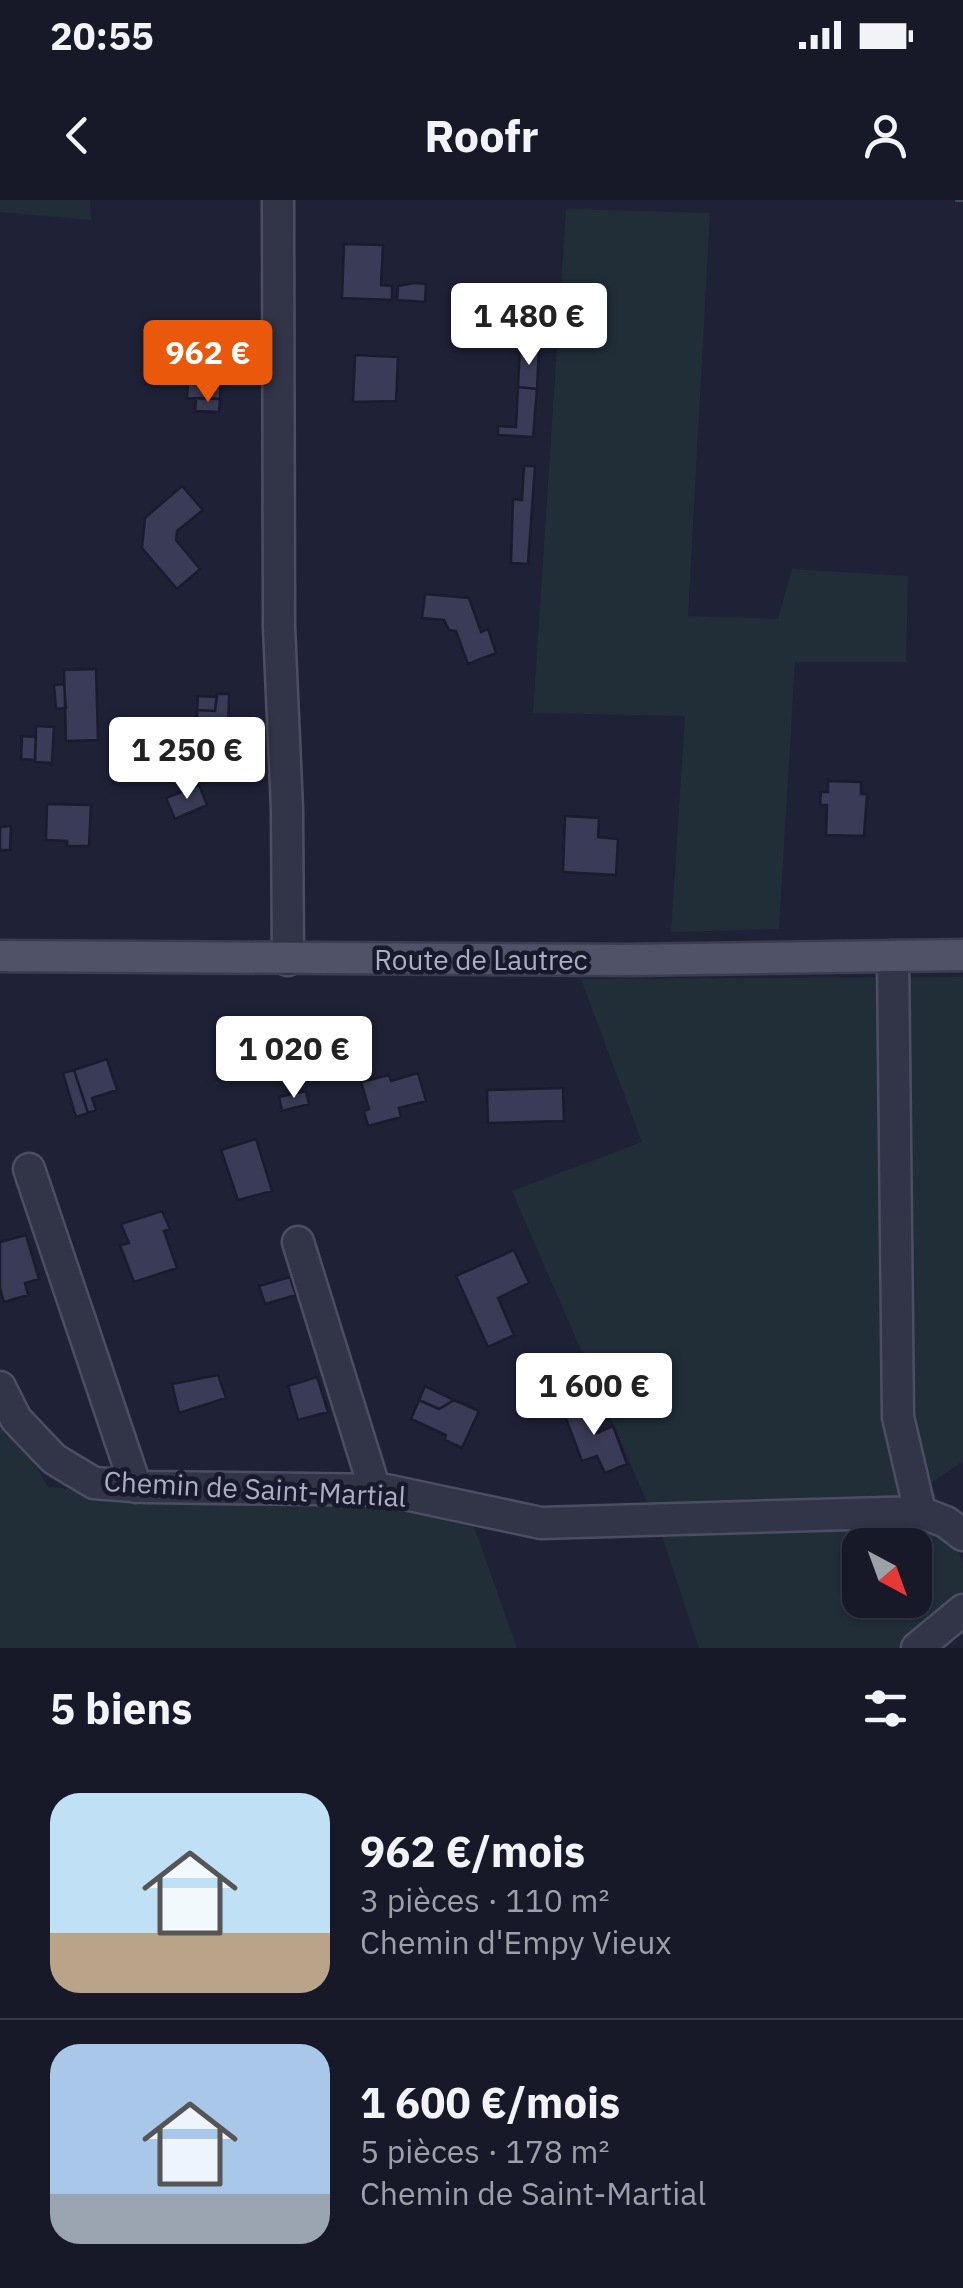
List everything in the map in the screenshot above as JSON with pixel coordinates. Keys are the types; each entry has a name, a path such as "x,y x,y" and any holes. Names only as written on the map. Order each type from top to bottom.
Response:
{"main road":[{"name":"Route de Lautrec","path":"0,956 288,960 963,954"}],"street":[{"path":"278,200 279,627 287,809 288,960"},
{"path":"894,956 898,1417 920,1512 946,1522 963,1536"},
{"path":"29,1169 136,1487"},
{"path":"298,1242 375,1490"},
{"name":"Chemin de Saint-Martial","path":"0,1386 16,1420 54,1459 94,1482 136,1487 375,1490 541,1523 920,1512"},
{"path":"917,1648 963,1610"}],"path":[{"path":"955,200 963,200"}],"shaded area":[{"path":"0,200 90,200 91,220 0,212"},
{"path":"566,209 710,213 688,616 778,619 792,569 908,576 906,662 795,662 779,929 671,932 685,716 533,713"},
{"path":"963,977 963,1461 931,1483 963,1564 963,1593 902,1648 699,1648 663,1539 512,1191 642,1142 581,979"},
{"path":"0,1403 48,1487 397,1510 474,1527 517,1648 0,1648"}],"building":[{"path":"344,244 383,245 381,285 392,286 392,300 342,298"},
{"path":"426,284 425,302 397,300 398,286"},
{"path":"520,346 539,348 537,389 518,387"},
{"path":"355,355 398,357 396,401 353,402"},
{"path":"189,357 222,358 220,399 187,398"},
{"path":"518,387 537,389 533,437 498,435 498,426 516,427"},
{"path":"196,398 220,399 219,412 195,411"},
{"path":"524,466 535,466 528,564 511,563 513,499 522,500"},
{"path":"182,486 203,510 177,531 176,540 200,569 177,589 142,548 145,518"},
{"path":"425,594 469,598 481,632 488,629 496,653 468,664 456,631 449,630 444,620 422,618"},
{"path":"96,669 98,740 66,741 64,670"},
{"path":"64,684 66,708 56,709 54,685"},
{"path":"217,694 229,694 228,739 210,738 200,749 199,773 178,772 178,756 173,756 174,726 197,727 197,710 215,711"},
{"path":"198,696 217,697 215,711 197,710"},
{"path":"36,726 54,727 52,763 35,762"},
{"path":"22,736 36,737 35,760 21,759"},
{"path":"828,781 861,782 861,794 867,794 864,836 826,835 827,805 820,805 821,792 828,792"},
{"path":"199,785 207,805 175,819 166,798"},
{"path":"47,804 91,805 89,846 67,846 67,841 46,840"},
{"path":"565,816 599,818 598,837 618,839 616,875 563,872"},
{"path":"11,826 10,850 0,850 0,827"},
{"path":"271,1025 273,1033 285,1029 296,1066 275,1074 270,1057 264,1059 254,1030"},
{"path":"107,1059 117,1090 92,1098 96,1110 88,1113 74,1070"},
{"path":"74,1070 88,1113 76,1117 63,1073"},
{"path":"418,1073 426,1101 399,1108 401,1117 368,1126 364,1111 369,1109 361,1082 389,1075 391,1081"},
{"path":"563,1088 564,1121 488,1123 487,1090"},
{"path":"306,1091 309,1104 282,1111 279,1097"},
{"path":"256,1139 272,1191 238,1200 221,1150"},
{"path":"162,1211 170,1229 164,1231 177,1268 134,1282 120,1245 129,1243 121,1224"},
{"path":"26,1235 39,1279 25,1283 28,1295 4,1302 0,1288 0,1242"},
{"path":"514,1250 529,1283 498,1298 514,1335 488,1347 456,1276"},
{"path":"290,1277 296,1295 265,1304 259,1286"},
{"path":"218,1375 226,1398 179,1413 172,1384"},
{"path":"317,1377 328,1412 298,1420 288,1386"},
{"path":"425,1386 454,1400 439,1409 419,1400"},
{"path":"584,1399 597,1433 613,1426 627,1464 605,1473 597,1456 582,1461 562,1408"},
{"path":"419,1400 439,1409 454,1400 479,1411 462,1448 445,1440 446,1435 411,1419"}]}
